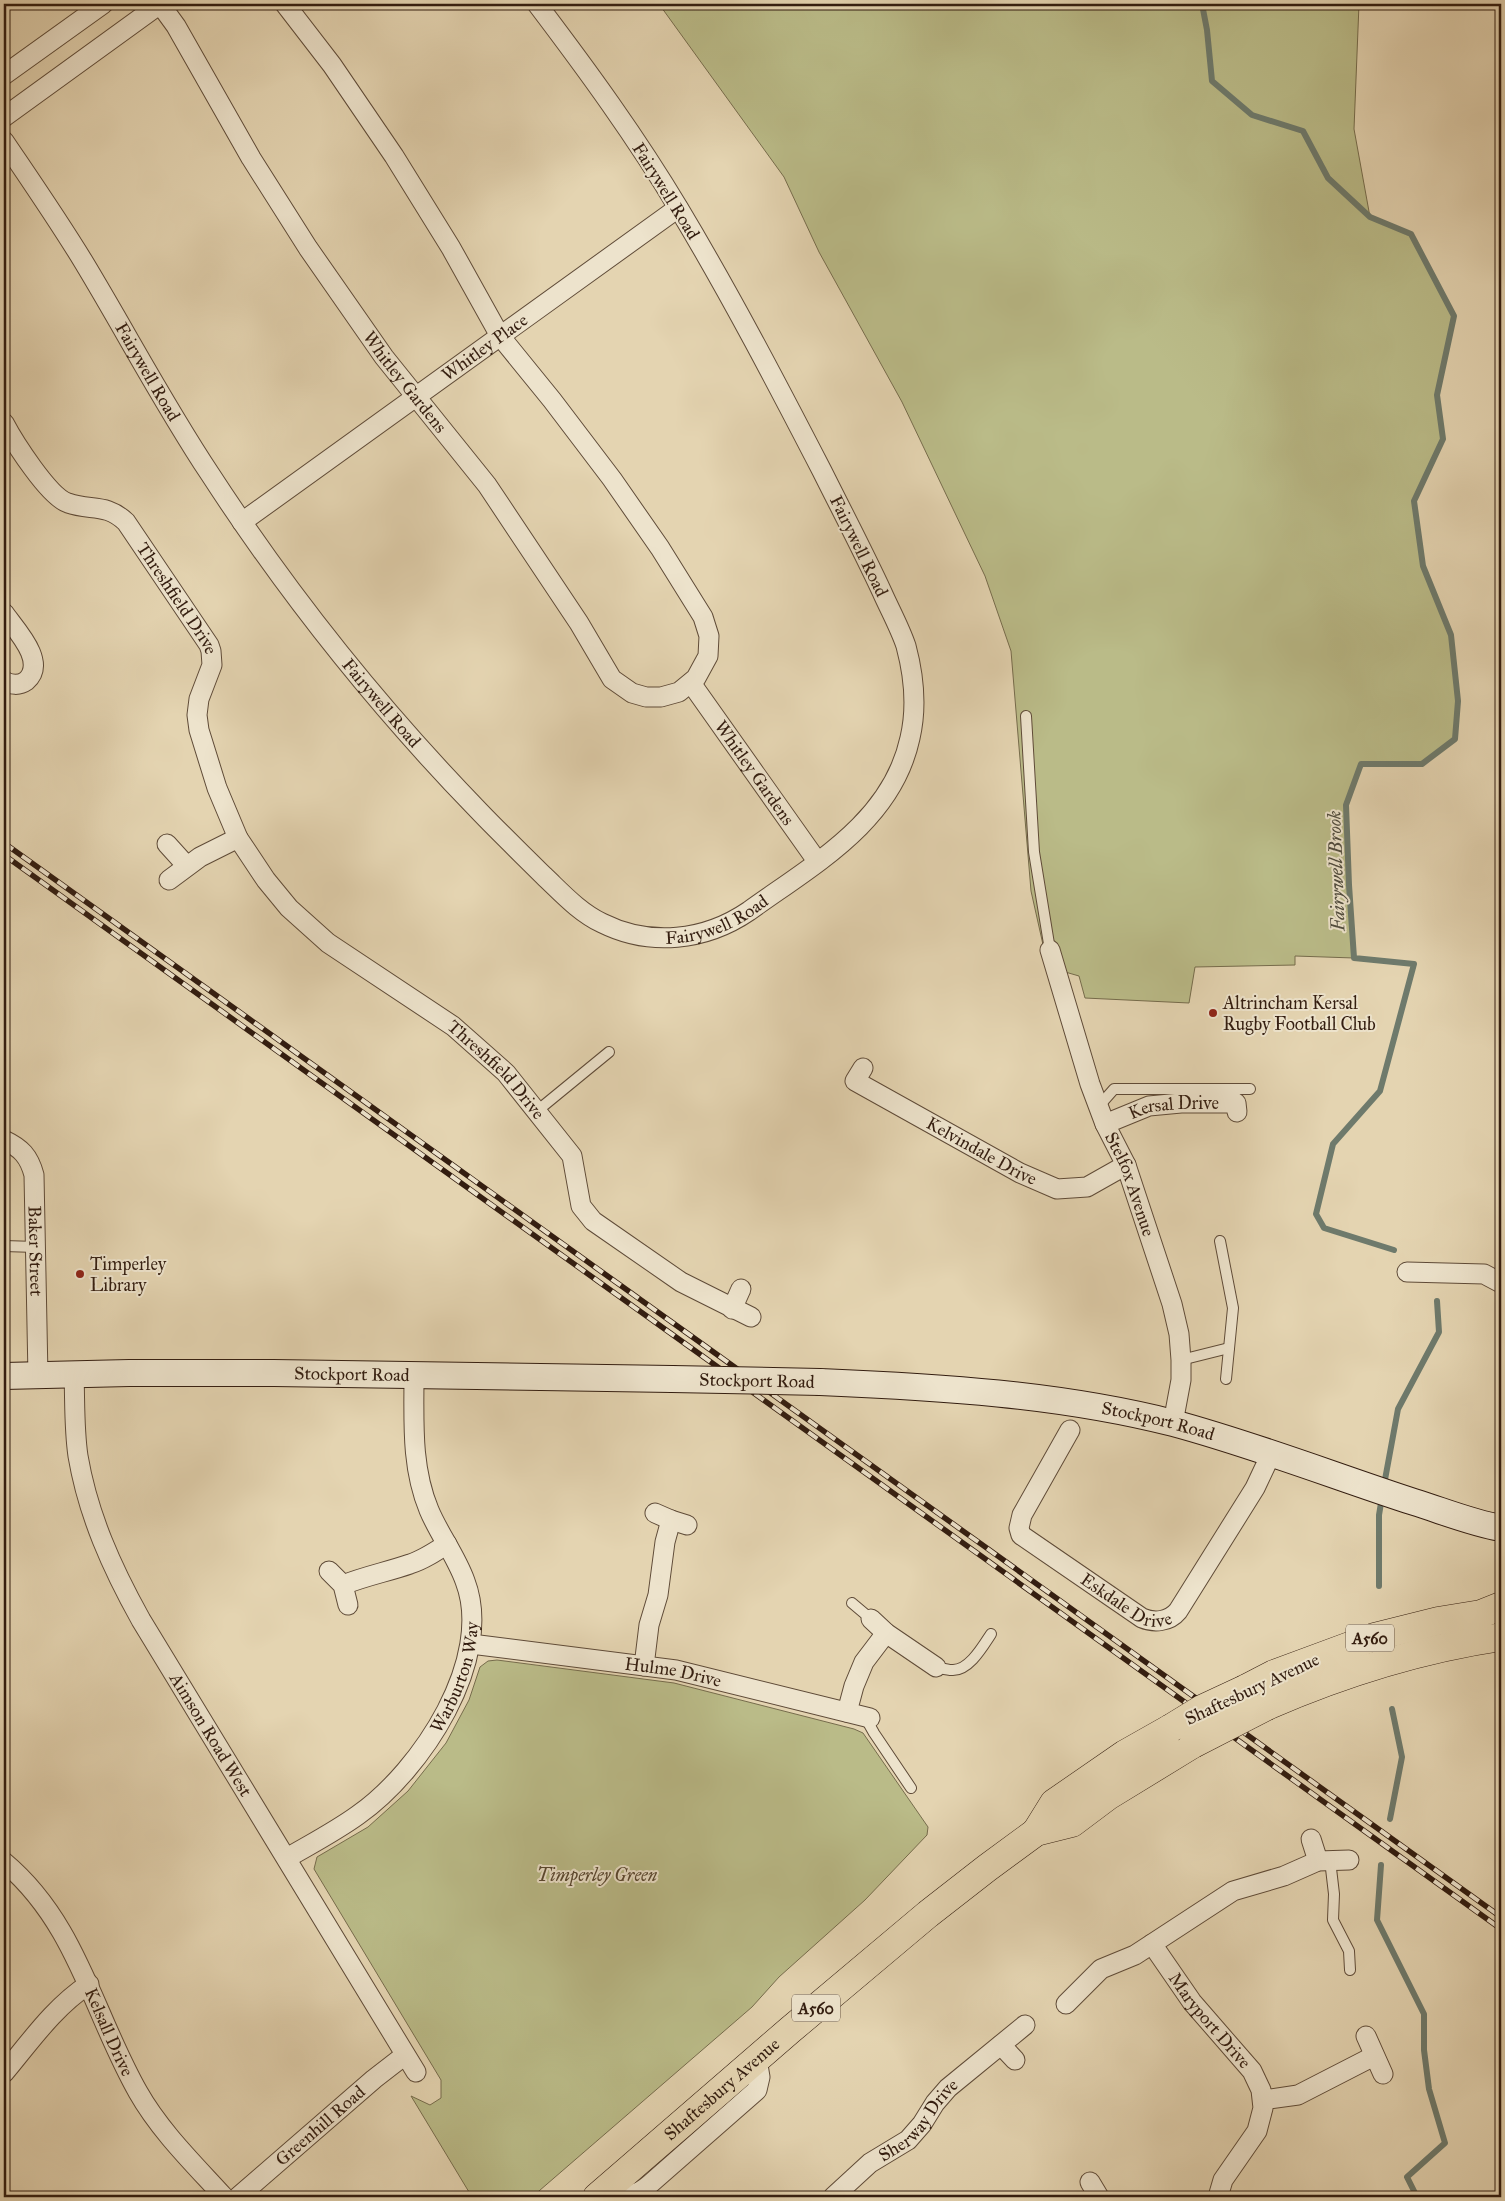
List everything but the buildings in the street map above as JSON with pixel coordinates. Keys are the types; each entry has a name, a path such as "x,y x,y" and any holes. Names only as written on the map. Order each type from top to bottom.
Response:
{"highway":[{"name":"Shaftesbury Avenue","path":"600,2194 928,1914 1036,1832 1054,1803 1125,1754 1202,1709 1274,1674 1374,1637 1438,1621 1481,1614 1501,1606"},
{"name":"Shaftesbury Avenue","path":"1036,1832 1072,1822 1108,1796 1193,1744 1267,1706 1375,1664 1409,1655 1501,1637"}],"main road":[{"name":"Stockport Road","path":"4,1376 138,1373 672,1379 907,1386 1004,1395 1111,1410 1173,1424 1272,1454 1498,1529"}],"street":[{"path":"4,75 103,4"},
{"name":"Whitley Gardens","path":"156,5 176,26 251,158 303,241 359,322 487,485 578,623 612,679 632,693 653,698 670,695 691,683 701,672 709,649 709,636 704,617 660,548 612,479 500,336 451,248 394,156 332,65 285,4"},
{"name":"Fairywell Road","path":"4,141 56,217 184,434 242,522 357,674 424,752 498,830 566,897 597,920 616,929 646,937 675,939 701,934 738,919 817,862 850,837 882,801 898,774 907,750 913,720 914,694 909,660 894,618 816,458 750,334 678,208 614,108 537,4"},
{"path":"7,107 156,5"},
{"name":"Whitley Place","path":"242,522 678,208"},
{"name":"Threshfield Drive","path":"4,423 57,498 78,506 107,509 126,522 209,645 212,665 199,700 198,721 217,788 238,838 266,880 289,908 309,928 351,960 466,1036 506,1072 572,1156 580,1202 586,1214 681,1282 751,1318"},
{"path":"4,613 31,652 34,660 33,669 26,680 15,685 4,681"},
{"name":"Whitley Gardens","path":"691,683 817,862"},
{"path":"169,880 186,865 214,848 238,838"},
{"path":"167,844 186,865"},
{"name":"Stelfox Avenue","path":"1050,950 1090,1084 1106,1124 1126,1165 1170,1295 1179,1334 1181,1360 1173,1424"},
{"name":"Kelvindale Drive","path":"864,1068 856,1081 1020,1173 1057,1188 1087,1187 1126,1165"},
{"name":"Kersal Drive","path":"1106,1124 1149,1106 1181,1103 1236,1103 1237,1112"},
{"name":"Baker Street","path":"4,1140 18,1146 25,1153 34,1175 38,1376"},
{"path":"1407,1272 1484,1274 1501,1283"},
{"path":"732,1309 742,1289"},
{"name":"Aimson Road West","path":"74,1375 78,1454 84,1486 94,1521 109,1559 141,1620 416,2072"},
{"name":"Warburton Way","path":"287,1858 359,1814 399,1776 428,1741 449,1708 471,1644 472,1619 466,1581 429,1511 418,1474 414,1440 414,1376"},
{"name":"Eskdale Drive","path":"1070,1430 1022,1515 1019,1528 1021,1535 1149,1621 1168,1618 1178,1611 1256,1488 1272,1454"},
{"path":"644,1666 648,1630 658,1595 665,1542 671,1519"},
{"path":"343,1585 360,1578 409,1565 428,1557 447,1544"},
{"path":"329,1571 343,1585 348,1605"},
{"path":"870,1619 886,1633 936,1666"},
{"path":"847,1712 854,1686 864,1662 886,1633"},
{"name":"Hulme Drive","path":"471,1644 692,1673 868,1717"},
{"path":"1311,1839 1324,1861"},
{"path":"1066,2004 1095,1974 1152,1944 1227,1894 1324,1861 1349,1860"},
{"name":"Kelsall Drive","path":"4,1862 31,1889 51,1913 89,1984 137,2090 151,2114 224,2197"},
{"name":"Maryport Drive","path":"1152,1944 1192,2002 1252,2071 1261,2090 1263,2100"},
{"path":"4,2074 54,2012 67,1999 89,1984"},
{"name":"Sherway Drive","path":"836,2196 870,2163 908,2140 922,2124 940,2096 986,2055 1024,2025"},
{"path":"1366,2036 1383,2074"},
{"path":"1001,2045 1015,2060"},
{"name":"Greenhill Road","path":"238,2197 374,2079 405,2055"},
{"path":"1218,2197 1223,2180 1256,2131 1262,2115 1263,2100 1298,2095 1374,2056"}],"lane":[{"path":"1026,716 1034,852 1050,950"},
{"path":"538,1111 609,1052"},
{"path":"1099,1106 1114,1089 1250,1089"},
{"path":"1220,1241 1233,1308 1226,1379"},
{"path":"4,1246 36,1247"},
{"path":"1181,1360 1229,1348"},
{"path":"852,1603 870,1619"},
{"path":"936,1666 954,1670 964,1666 978,1653 992,1634"},
{"path":"868,1717 874,1733 911,1788"},
{"path":"1324,1861 1334,1894 1333,1920 1349,1951 1350,1970"}],"green space":[{"path":"659,4 1359,4 1354,129 1370,217 1411,234 1454,316 1437,395 1443,439 1414,501 1423,566 1451,635 1458,701 1455,739 1422,764 1361,764 1346,805 1354,958 1295,956 1295,965 1195,967 1189,1003 1085,998 1079,976 1048,967 1031,891 1011,651 985,576 902,402 819,252 784,177"},
{"name":"Timperley Green","path":"497,1660 674,1683 854,1729 863,1733 928,1827 927,1835 865,1900 779,1977 752,2007 532,2197 472,2197 411,2096 430,2105 441,2098 441,2080 314,1869 317,1857 368,1827 408,1791 446,1743 469,1700 480,1667 488,1661"}],"waterway":[{"name":"Fairywell Brook","path":"1202,4 1207,30 1212,81 1252,115 1303,131 1328,178 1370,217 1411,234 1454,316 1437,395 1443,439 1414,501 1423,566 1451,635 1458,701 1455,739 1422,764 1361,764 1346,805 1354,958 1414,964 1380,1091 1333,1144 1316,1214 1324,1228 1394,1250"},
{"name":"Fairywell Brook","path":"1384,1485 1398,1409 1439,1332 1437,1301"},
{"name":"Fairywell Brook","path":"1379,1586 1379,1515 1382,1497"},
{"name":"Fairywell Brook","path":"1390,1819 1402,1757 1392,1709"},
{"name":"Fairywell Brook","path":"1381,1865 1377,1920 1424,2014 1424,2050 1429,2089 1445,2143 1407,2177 1417,2197"}],"railway":[{"path":"4,843 1501,1917"},
{"path":"4,855 1501,1929"}],"place":[{"name":"Altrincham Kersal Rugby Football Club","path":"1213,1013"},
{"name":"Timperley Library","path":"80,1274"}]}
